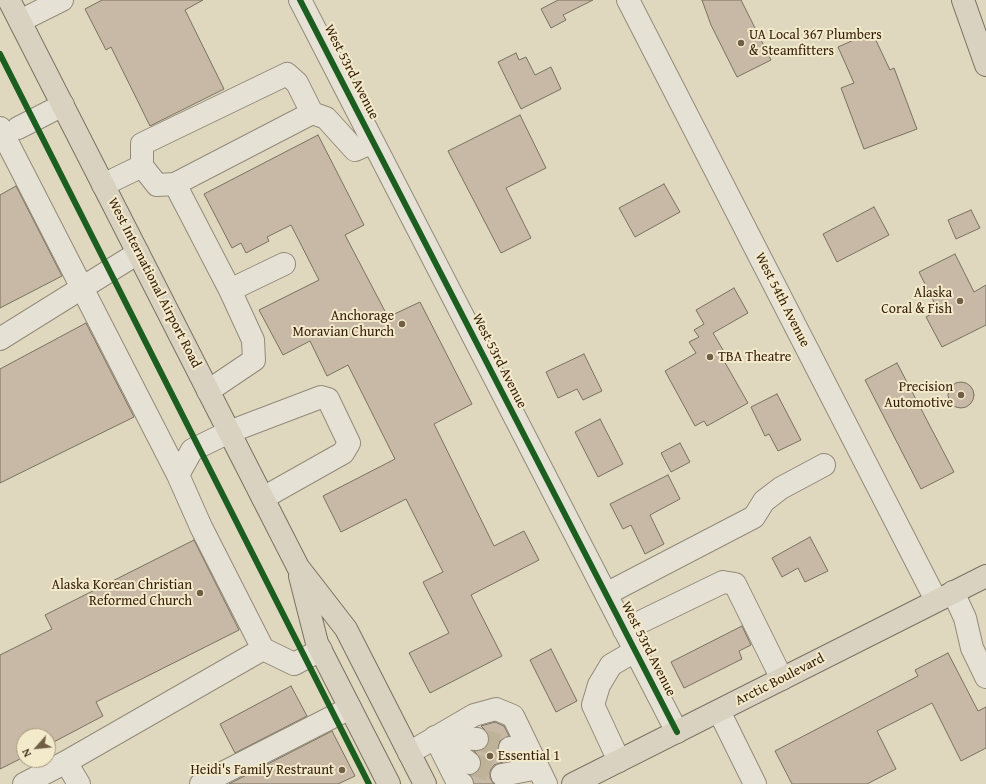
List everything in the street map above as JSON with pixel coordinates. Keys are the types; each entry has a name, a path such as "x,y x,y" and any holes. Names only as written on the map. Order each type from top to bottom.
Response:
{"main road":[{"name":"West International Airport Road","path":"9,0 298,567 346,629 425,784"},
{"path":"963,0 986,65"},
{"name":"West International Airport Road","path":"298,567 321,650 389,784"},
{"name":"Arctic Boulevard","path":"573,784 986,576"}],"street":[{"path":"20,21 62,0"},
{"name":"West 53rd Avenue","path":"300,0 677,732"},
{"name":"West 54th Avenue","path":"628,0 944,596 965,618 972,648 986,677"},
{"path":"312,113 175,184 157,185 142,166 142,144 287,74 297,83 312,113 326,118 355,150 373,142"},
{"path":"63,105 6,125 16,160 178,475 201,527 263,648 294,664 321,650"},
{"path":"103,185 142,166"},
{"path":"175,184 230,290 253,340 254,360 208,391"},
{"path":"0,339 138,253"},
{"path":"230,290 284,264"},
{"path":"178,475 192,450 229,432 321,397 328,399 349,443 343,453 263,498"},
{"path":"159,440 192,450"},
{"path":"606,594 754,517 764,501 781,488 824,465"},
{"path":"624,630 723,582 735,584 782,679"},
{"path":"24,784 66,762 263,648"},
{"path":"619,761 593,706 600,686 611,664 635,651"},
{"path":"201,784 350,708"},
{"path":"409,753 474,715 496,709 513,716 542,776"},
{"path":"719,711 755,784"},
{"path":"435,737 477,739"},
{"path":"435,737 469,763"},
{"path":"435,737 457,781 462,784"},
{"path":"510,748 542,776"},
{"path":"66,762 79,784"},
{"path":"506,779 542,776"}],"building":[{"path":"102,0 203,0 185,10 224,89 150,126 111,47 106,50 85,9"},
{"path":"558,0 593,0 563,15 566,20 551,28 541,9"},
{"name":"UA Local 367 Plumbers & Steamfitters","path":"702,0 741,0 771,60 737,77 711,25"},
{"path":"872,32 890,70 894,68 917,129 864,149 841,88 854,83 838,47"},
{"path":"516,53 519,60 526,57 535,75 551,67 561,89 521,109 498,62"},
{"path":"520,115 546,168 506,188 531,238 501,253 448,151"},
{"path":"318,135 364,225 345,235 388,317 420,302 472,404 434,424 494,546 524,531 539,560 471,595 502,656 430,693 409,653 449,633 423,582 443,572 406,499 341,532 323,496 395,459 348,365 327,376 310,341 283,355 259,310 319,280 291,225 267,237 269,241 246,253 241,243 232,248 204,194"},
{"path":"664,184 680,212 635,237 619,208"},
{"path":"16,186 62,276 0,308 0,195"},
{"path":"874,207 889,235 837,262 823,234"},
{"path":"971,210 980,228 956,239 948,220"},
{"name":"Alaska Coral & Fish","path":"955,254 974,292 986,285 986,325 942,347 926,317 938,310 919,272"},
{"name":"TBA Theatre","path":"734,288 748,313 713,333 723,350 719,352 748,403 707,426 704,421 695,426 665,371 696,353 689,342 699,337 694,330 704,324 696,310"},
{"path":"86,323 134,417 0,483 0,369"},
{"path":"584,354 602,391 583,400 577,389 558,398 546,372"},
{"path":"897,363 954,472 921,489 865,380"},
{"name":"Precision Automotive","path":"961,382 970,386 974,395 970,404 961,408 952,404 948,395 952,386"},
{"path":"777,394 801,440 778,451 769,434 765,436 751,407"},
{"path":"600,419 623,464 598,477 575,432"},
{"path":"680,443 690,462 671,472 661,453"},
{"path":"668,475 680,499 650,515 664,544 645,554 631,525 623,529 610,504"},
{"path":"810,537 828,571 805,582 798,568 782,577 772,558"},
{"path":"194,540 239,630 96,702 103,716 56,741 56,728 16,728 16,761 0,769 0,655 52,629 45,615"},
{"path":"742,626 751,645 739,651 742,659 684,688 671,662"},
{"path":"551,649 577,701 556,712 530,660"},
{"path":"948,653 978,711 986,707 986,748 961,761 932,703 877,731 896,769 867,784 792,784 775,751 918,676 915,670"},
{"path":"291,686 307,716 235,753 220,724"},
{"path":"495,722 504,726 509,736 500,741 498,747 499,754 506,761 494,765 490,771 490,778 494,784 474,784 470,775 479,771 481,764 480,758 474,751 483,750 487,746 489,740 488,733 481,726"},
{"path":"332,731 355,776 338,784 229,784"}],"tunnel":[{"path":"477,739 510,748"},
{"path":"469,763 502,775"}],"cycle path":[{"path":"300,0 677,732"},
{"path":"0,54 369,784"}],"place":[{"name":"UA Local 367 Plumbers & Steamfitters","path":"741,43"},
{"name":"Alaska Coral & Fish","path":"960,301"},
{"name":"Anchorage Moravian Church","path":"402,324"},
{"name":"TBA Theatre","path":"710,357"},
{"name":"Precision Automotive","path":"961,395"},
{"name":"Alaska Korean Christian Reformed Church","path":"200,593"},
{"name":"Essential 1","path":"490,756"},
{"name":"Heidi's Family Restraunt","path":"342,770"}]}
